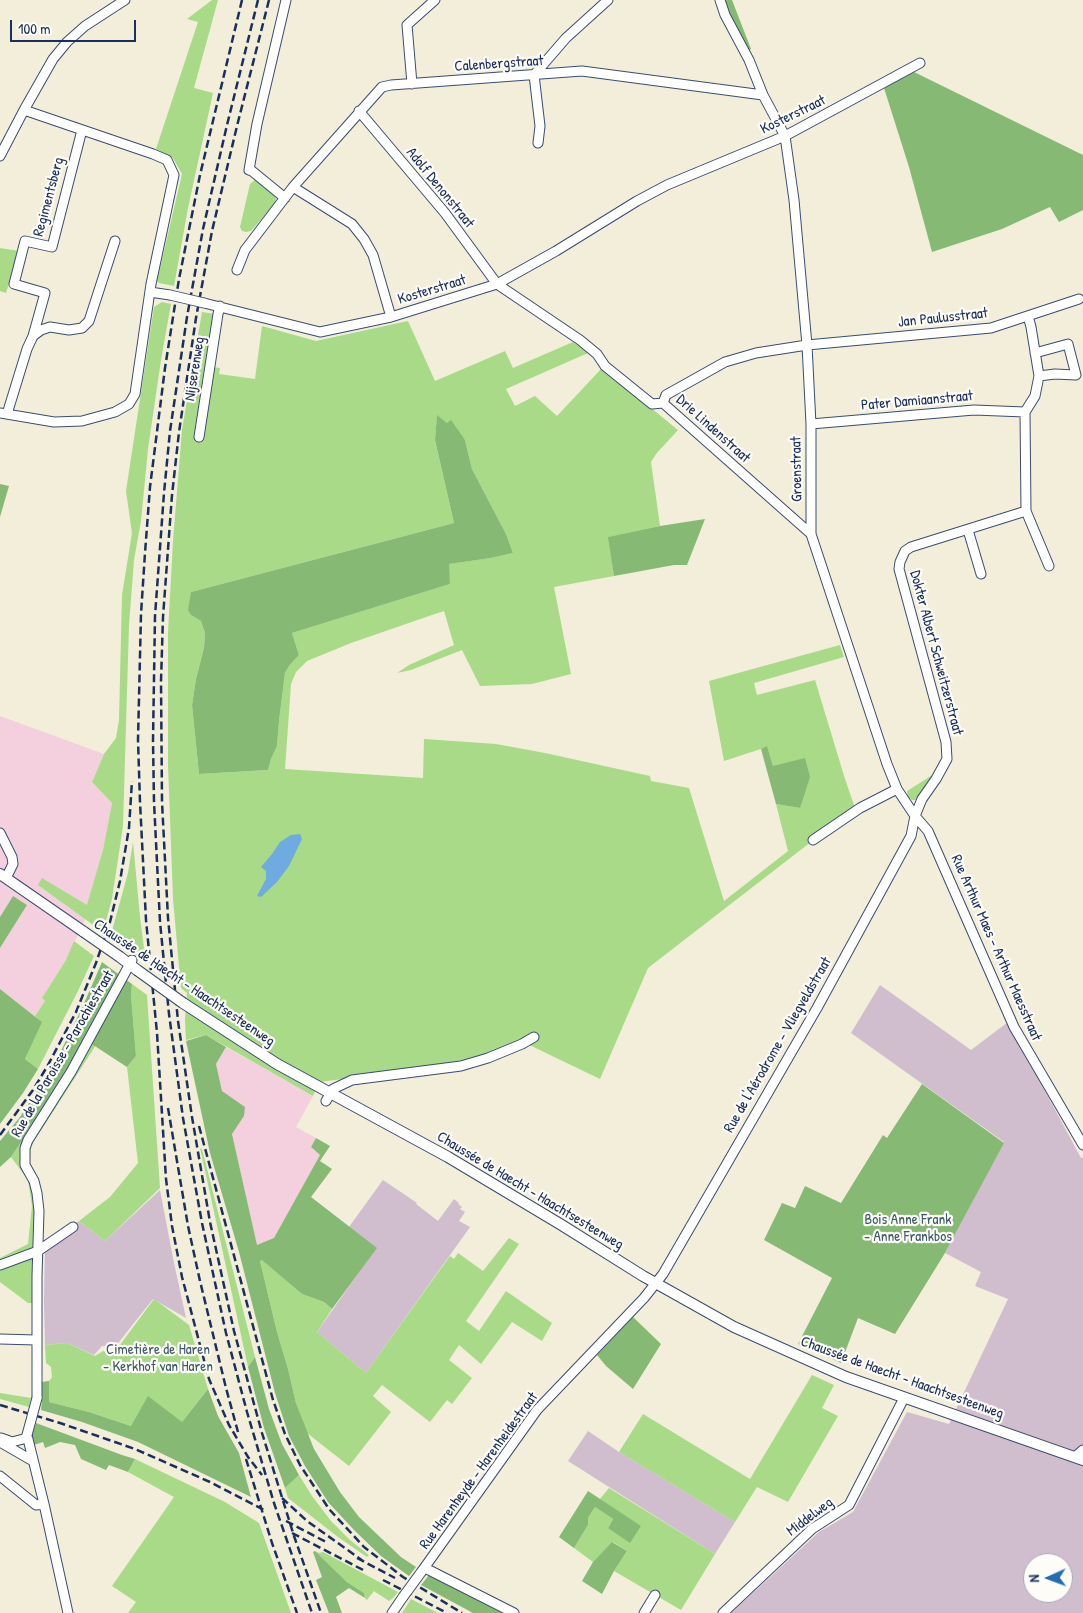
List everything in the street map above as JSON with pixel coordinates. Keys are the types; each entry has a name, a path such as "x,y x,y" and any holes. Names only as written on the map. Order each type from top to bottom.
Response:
{"main road":[{"name":"Chaussée de Haecht - Haachtsesteenweg","path":"3,876 120,957 129,968 328,1098 448,1157 655,1283 734,1327 846,1376 904,1398 1080,1456"}],"street":[{"path":"0,156 53,59 67,42 85,26 126,0"},
{"path":"285,198 249,170 257,124 286,0"},
{"path":"412,84 407,25 435,0"},
{"path":"538,143 540,126 534,75 566,38 608,0"},
{"path":"720,0 725,15 749,60 763,95 785,136"},
{"name":"Kosterstraat","path":"150,292 220,306 320,332 390,317 496,284 556,251 637,201 667,185 785,136 920,63"},
{"name":"Calenbergstraat","path":"237,270 245,250 293,187 382,87 582,71 763,95"},
{"path":"4,414 54,422 82,421 115,412 130,404 135,394 150,292 174,175 167,160 24,110"},
{"name":"Adolf Denonstraat","path":"359,111 445,213 496,284"},
{"name":"Regimentsberg","path":"4,414 33,336 45,293 14,284 25,241 52,247 82,130"},
{"name":"Groenstraat","path":"785,136 794,200 807,345 811,424 811,534 887,764 898,789"},
{"path":"293,187 352,224 364,239 373,255 390,317"},
{"path":"33,336 41,330 50,327 69,330 82,328 89,321 115,241"},
{"name":"Drie Lindenstraat","path":"496,284 580,340 597,354 604,366 652,404 663,403 811,534"},
{"name":"Jan Paulusstraat","path":"663,403 666,395 725,362 756,353 807,345 991,328 1079,299"},
{"name":"Nijserenweg","path":"199,437 220,306"},
{"path":"1028,316 1032,327 1039,376 1035,396 1025,412 1026,511 1049,566"},
{"path":"1035,353 1068,344 1076,374 1039,376"},
{"name":"Pater Damiaanstraat","path":"811,424 974,410 1025,412"},
{"name":"Dokter Albert Schweitzerstraat","path":"947,759 946,742 899,570 900,562 905,551 911,547 1026,511"},
{"path":"968,530 981,574"},
{"name":"Rue de l'Aérodrome - Vliegveldstraat","path":"655,1283 665,1270 817,1008 911,836 915,816 922,799 947,759"},
{"path":"813,840 860,808 898,789"},
{"name":"Rue Arthur Maes - Arthur Maesstraat","path":"898,789 900,795 928,831 1014,1027 1083,1145"},
{"path":"0,833 12,857 13,864 3,876"},
{"name":"Rue de la Paroisse - Parochiestraat","path":"27,1437 37,1398 36,1340 39,1211 34,1181 25,1165 25,1148 28,1140 72,1072 129,968"},
{"path":"328,1098 333,1089 352,1080 461,1066 488,1058 534,1037"},
{"path":"0,1266 38,1251 74,1227"},
{"name":"Rue Harenheyde - Harenheidestraat","path":"392,1613 537,1410 644,1298 655,1283"},
{"path":"0,1339 36,1340"},
{"name":"Middelweg","path":"723,1613 812,1529 849,1505 904,1398"},
{"path":"0,1438 12,1442 27,1437 68,1613"},
{"path":"0,1442 34,1461"},
{"path":"0,1476 36,1505 44,1504"},
{"path":"423,1570 514,1613"},
{"path":"644,1613 655,1596"}],"shaded area":[{"path":"0,716 104,754 92,782 112,803 103,850 86,911 86,918 66,960 42,998 45,1001 35,1016 0,989 0,948 27,905 13,896 0,917"},
{"path":"880,985 971,1050 1008,1022 1081,1158 1083,1158 1083,1613 731,1613 819,1532 853,1512 907,1412 949,1424 1008,1299 975,1286 981,1272 945,1253 1004,1142 851,1033"},
{"path":"226,1047 313,1096 296,1127 316,1138 311,1147 320,1155 274,1239 257,1246 232,1134 244,1116 222,1091 216,1064"},
{"path":"383,1180 417,1203 438,1221 454,1199 462,1207 460,1209 465,1212 459,1221 470,1227 366,1373 317,1332 376,1248 349,1227"},
{"path":"160,1190 186,1318 153,1299 115,1347 102,1346 94,1355 67,1343 45,1345 45,1244 79,1221 105,1241"},
{"path":"588,1431 619,1452 735,1522 715,1554 568,1461"}],"green space":[{"path":"212,0 218,0 194,88 213,93 188,208 174,286 157,281 182,174 173,158 156,149 198,22 187,19"},
{"path":"722,0 732,0 751,49 748,51"},
{"path":"912,71 1083,155 1083,210 1059,222 1050,207 1002,229 932,252 909,167 884,88"},
{"path":"255,180 260,181 275,195 276,199 275,203 251,231 246,232 242,231 240,227 250,184"},
{"path":"0,248 19,251 6,293 0,291"},
{"path":"162,302 171,304 148,449 141,521 134,560 129,625 123,826 112,899 103,932 38,885 42,878 87,905 103,850 112,803 92,782 104,754 116,738 119,720 122,595 132,533 126,491 154,307"},
{"path":"202,312 221,315 213,367 220,368 219,374 255,379 262,326 316,341 408,321 435,381 505,351 513,368 573,342 588,353 506,389 515,406 535,396 557,416 602,368 678,430 651,462 660,526 609,537 614,576 554,587 571,674 532,684 480,686 462,650 411,670 397,673 409,665 454,645 444,611 351,643 307,661 296,672 291,684 285,769 423,778 424,739 496,744 650,776 651,781 689,788 724,901 788,851 776,804 800,808 773,766 767,747 724,761 709,681 840,645 844,657 754,683 757,695 815,680 845,779 857,809 850,817 807,845 648,968 600,1079 521,1041 460,1064 319,1082 313,1096 206,1035 186,1040 187,993 181,988 173,899 168,764 168,633 182,430","holes":["437,416 465,440 472,469 506,534 513,553 448,564 450,584 292,633 299,655 285,673 277,746 268,770 199,774 192,705 204,648 205,633 201,621 191,615 191,592 454,523 435,440"]},
{"path":"437,415 447,423 451,420 465,440 472,469 506,534 513,553 449,564 450,584 292,633 299,655 285,673 277,746 268,770 199,774 192,705 204,648 205,633 201,621 191,615 188,610 191,592 454,523 435,440"},
{"path":"0,484 9,486 0,517"},
{"path":"705,519 687,565 674,565 614,576 608,537"},
{"path":"767,746 773,766 805,758 810,777 800,808 776,804 761,749"},
{"path":"934,774 936,775 918,800 912,800 908,797 907,791"},
{"path":"133,842 146,964 110,938 128,873"},
{"path":"13,896 27,905 0,948 0,917"},
{"path":"74,941 94,956 38,1069 25,1059 41,1022 35,1016 45,1001 42,998 66,960"},
{"path":"102,962 132,984 131,995 136,1056 127,1067 84,1039 64,1079 11,1157 0,1167 0,1141 20,1117 55,1063"},
{"path":"132,984 147,995 160,1188 105,1241 79,1221 110,1197 138,1163 127,1067 136,1056 131,995"},
{"path":"0,989 42,1022 25,1059 38,1069 0,1124"},
{"path":"206,1035 226,1047 216,1064 222,1091 245,1107 244,1116 232,1134 257,1245 274,1238 320,1155 311,1147 316,1138 330,1146 320,1161 332,1169 311,1197 377,1248 332,1309 324,1302 302,1294 262,1260 260,1261 296,1403 314,1449 340,1492 359,1517 401,1557 416,1567 409,1576 381,1556 328,1502 289,1436 275,1393 239,1252 210,1153 186,1041"},
{"path":"85,1039 96,1045 31,1146 30,1163 37,1177 42,1196 42,1217 33,1264 32,1303 28,1303 0,1282 0,1258 28,1244 32,1206 28,1180 11,1157 64,1079"},
{"name":"Bois Anne Frank - Anne Frankbos","path":"922,1084 1004,1143 945,1253 895,1334 858,1318 841,1363 798,1344 832,1278 764,1240 782,1203 795,1208 805,1186 841,1203 883,1135 887,1138"},
{"path":"200,1148 202,1149 255,1357 248,1367"},
{"path":"509,1238 519,1244 466,1321 479,1331 506,1291 552,1323 542,1341 512,1322 481,1364 459,1345 449,1360 472,1378 452,1404 447,1400 430,1422 382,1385 373,1396 391,1412 349,1466 307,1433 296,1403 277,1332 260,1261 262,1259 302,1294 324,1302 332,1309 317,1332 366,1373 450,1256 454,1259 458,1253 483,1271"},
{"name":"Cimetière de Haren - Kerkhof van Haren","path":"154,1299 189,1325 208,1389 182,1422 131,1426 89,1412 49,1402 49,1381 52,1377 51,1367 46,1363 45,1345 67,1343 95,1356 103,1351 114,1353"},
{"path":"633,1317 661,1344 633,1389 606,1366 597,1355"},
{"path":"255,1357 269,1409 282,1444 299,1475 285,1488 264,1428 248,1367"},
{"path":"812,1375 834,1385 822,1408 838,1416 788,1502 757,1487 735,1522 619,1452 643,1414 750,1479"},
{"path":"49,1381 49,1402 89,1412 131,1426 148,1396 182,1422 208,1389 218,1416 239,1453 251,1497 138,1442 41,1410 41,1382"},
{"path":"0,1393 31,1398 29,1407 0,1399"},
{"path":"36,1423 135,1459 128,1472 109,1465 106,1470 81,1459 75,1445 60,1442 45,1448 43,1442 34,1445 31,1436"},
{"path":"135,1459 225,1502 259,1523 291,1613 128,1613 136,1602 112,1586 174,1497 128,1472"},
{"path":"299,1475 331,1521 369,1555 367,1557 288,1498 285,1488"},
{"path":"609,1488 715,1554 681,1610 614,1571 627,1551 613,1542 593,1562 574,1548 588,1525 588,1518 595,1507 613,1519 608,1528 641,1527 599,1500"},
{"path":"588,1491 641,1526 630,1543 608,1528 613,1519 595,1507 588,1518 588,1525 574,1548 559,1537"},
{"path":"612,1542 627,1551 602,1594 582,1581 593,1562"},
{"path":"315,1551 323,1552 398,1592 389,1601 374,1591 367,1600 364,1593 347,1582"},
{"path":"315,1551 347,1582 364,1593 365,1598 349,1588 336,1597 342,1613 329,1613 316,1580 322,1577 313,1552"},
{"path":"429,1575 503,1613 473,1613 421,1585"},
{"path":"411,1599 438,1613 402,1613"}],"water":[{"path":"300,834 302,839 289,866 277,882 261,897 257,896 266,879 266,871 261,867 280,842 291,835"}],"railway":[{"path":"242,0 200,175 179,279 165,368 150,487 145,553 141,614 138,740 146,920 157,1033 166,1179 172,1226 182,1277 209,1379 229,1425 248,1457 262,1475"},
{"path":"258,0 203,229 187,317 170,431 155,616 154,802 160,922 169,1014 183,1118 202,1223 226,1333 247,1412 274,1503 312,1613"},
{"path":"269,0 212,231 196,318 179,432 172,495 163,617 161,681 162,802 168,918 178,1021 210,1222 234,1331 262,1433 294,1536 321,1613"},
{"path":"0,1135 33,1090 48,1065 76,1012 96,963 110,922 120,881 129,828 132,781"},
{"path":"168,1108 188,1226 238,1432"},
{"path":"199,1126 273,1400 285,1434 300,1465 329,1509 364,1547 403,1577 462,1613"},
{"path":"0,1405 135,1449 210,1482 264,1510"},
{"path":"246,1459 272,1543 297,1613"},
{"path":"282,1498 307,1521 363,1561"},
{"path":"286,1521 326,1542"},
{"path":"292,1533 365,1571"},
{"path":"357,1558 395,1578"},
{"path":"383,1580 447,1613"}]}
